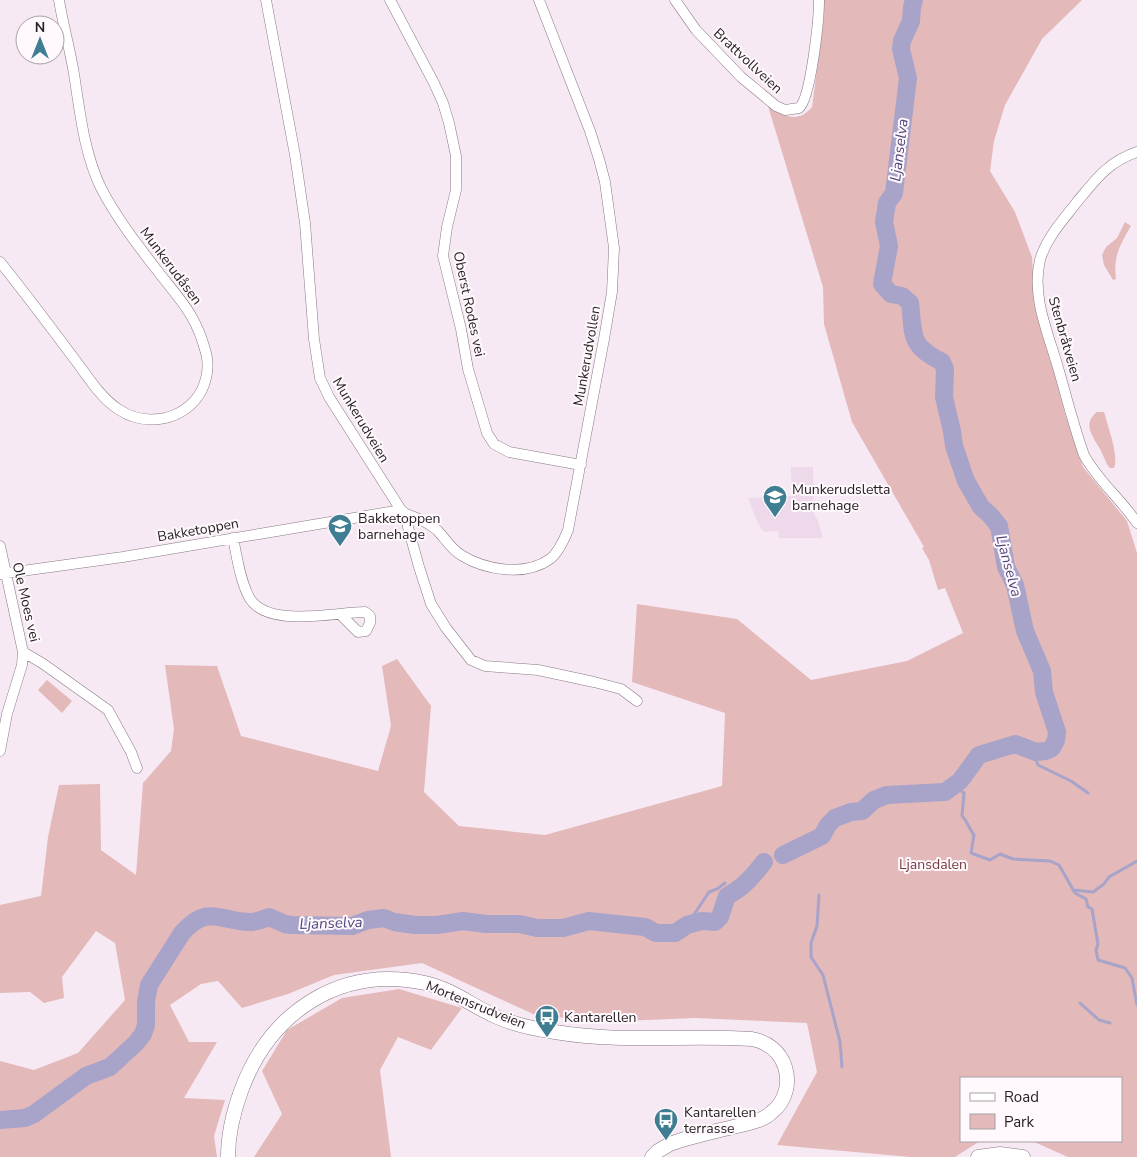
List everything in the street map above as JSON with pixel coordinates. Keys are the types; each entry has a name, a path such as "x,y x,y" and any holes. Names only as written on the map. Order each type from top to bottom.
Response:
{"street":[{"name":"Munkerudåsen","path":"0,262 92,383 109,403 117,409 146,420 155,420 181,413 200,394 208,366 207,355 196,321 188,307 130,234 114,210 101,187 91,162 59,0"},
{"name":"Munkerudveien","path":"266,0 299,180 305,223 314,338 320,378 329,397 403,512 418,567 431,604 442,622 471,660 485,666 538,670 594,682 621,689 637,701"},
{"name":"Oberst Rodes vei","path":"390,0 434,83 450,123 456,156 456,190 447,227 443,256 461,329 468,369 487,433 494,444 509,452 581,465"},
{"name":"Munkerudvollen","path":"403,512 423,521 436,530 455,552 487,566 501,569 516,570 535,567 551,559 565,538 581,465 612,292 614,248 605,182 596,150 539,0"},
{"name":"Brattvollveien","path":"675,0 696,30 741,77 776,106 789,110 799,108 806,99 816,37 819,2"},
{"name":"Stenbråtveien","path":"1137,152 1125,156 1108,167 1059,225 1040,258 1038,286 1045,321 1084,454 1096,474 1137,523"},
{"name":"Bakketoppen","path":"3,574 123,557 403,512"},
{"path":"233,538 246,588 258,609 265,612 292,616 340,614"},
{"name":"Ole Moes vei","path":"0,546 3,574 23,652 22,665 7,714 0,751"},
{"path":"23,652 42,663 108,710 131,752 137,768"},
{"name":"Mortensrudveien","path":"228,1157 231,1121 245,1080 258,1055 275,1030 306,1004 332,991 358,983 385,979 412,981 438,987 513,1023 544,1030 604,1036 752,1039 767,1044 777,1052 784,1064 787,1086 781,1103 772,1112 751,1122 676,1142 663,1147 652,1157"},
{"path":"978,1157 1000,1154 1023,1157"}],"shaded area":[{"path":"791,467 813,467 814,514 823,538 779,538 778,531 765,532 756,519 748,498 792,496"}],"green space":[{"name":"Ljansdalen","path":"823,0 1082,0 1042,39 1005,105 994,141 990,171 1015,212 1032,257 1035,301 1065,414 1083,467 1127,521 1137,553 1137,1157 1068,1157 1034,1142 1122,1142 1122,1077 960,1077 960,1142 978,1142 955,1157 910,1157 777,1145 817,1072 807,1023 695,1018 598,1022 533,1014 422,963 334,975 288,994 242,1008 218,981 201,984 170,1005 189,1042 217,1042 184,1098 225,1100 214,1136 217,1157 0,1157 0,1061 34,1070 78,1053 125,1000 115,943 96,931 62,977 64,998 44,1003 30,992 0,993 0,905 41,896 48,837 59,785 100,784 101,850 136,875 143,783 171,751 174,729 165,665 217,666 241,736 378,771 391,726 382,666 397,659 431,706 424,792 459,826 545,835 722,786 725,713 632,682 637,604 737,619 811,680 907,661 963,633 945,588 938,590 929,560 922,548 924,547 852,422 824,324 823,287 768,106 791,117 801,115 812,107 824,17"},
{"path":"1125,222 1131,226 1118,251 1115,271 1116,279 1113,280 1104,265 1102,255 1106,247 1117,238"},
{"path":"1097,412 1104,412 1105,415 1114,449 1114,468 1108,466 1090,432 1089,424"},
{"path":"47,680 72,701 62,713 38,690"},
{"path":"399,989 462,1008 431,1050 398,1037 380,1070 391,1157 254,1157 282,1114 262,1071 287,1030 342,998"}],"waterway":[{"name":"Ljanselva","path":"783,855 822,836 828,825 835,818 851,812 862,811 874,800 887,795 945,792 960,781 979,755 1015,744 1036,752 1046,751 1052,748 1056,740 1057,732 1044,692 1042,671 1025,631 1015,585 1006,567 999,526 981,507 966,481 954,446 944,397 945,369 942,362 918,345 913,332 910,303 902,296 891,294 882,284 889,246 884,222 887,203 894,193 908,78 901,49 902,41 911,21 914,0"},
{"path":"1033,751 1038,765 1071,781 1088,793"},
{"path":"954,786 964,793 962,816 974,835 971,853 990,860 1000,854 1013,859 1050,861 1059,865 1075,893 1086,899 1088,907 1092,909 1098,944 1096,950 1098,960 1125,968 1132,978 1137,1005"},
{"path":"1073,890 1093,892 1104,884 1109,877 1137,861"},
{"name":"Ljanselva","path":"0,1120 25,1118 34,1114 86,1076 110,1067 136,1043 143,1034 146,1025 146,1002 149,985 182,933 191,924 207,916 250,922 269,917 291,925 352,926 368,920 384,918 394,922 415,925 437,925 463,921 486,924 520,924 537,928 563,928 589,921 645,927 656,933 675,933 694,923 702,921 715,922 720,917 727,896 747,881 764,862"},
{"path":"687,925 709,892 725,883"},
{"path":"819,895 817,926 811,943 811,957 823,975 840,1042 842,1067"},
{"path":"1080,1003 1099,1020 1110,1023"}],"place":[{"name":"Munkerudsletta barnehage","path":"775,518"},
{"name":"Bakketoppen barnehage","path":"340,547"},
{"name":"Kantarellen","path":"547,1038"},
{"name":"Kantarellen terrasse","path":"666,1141"}]}
